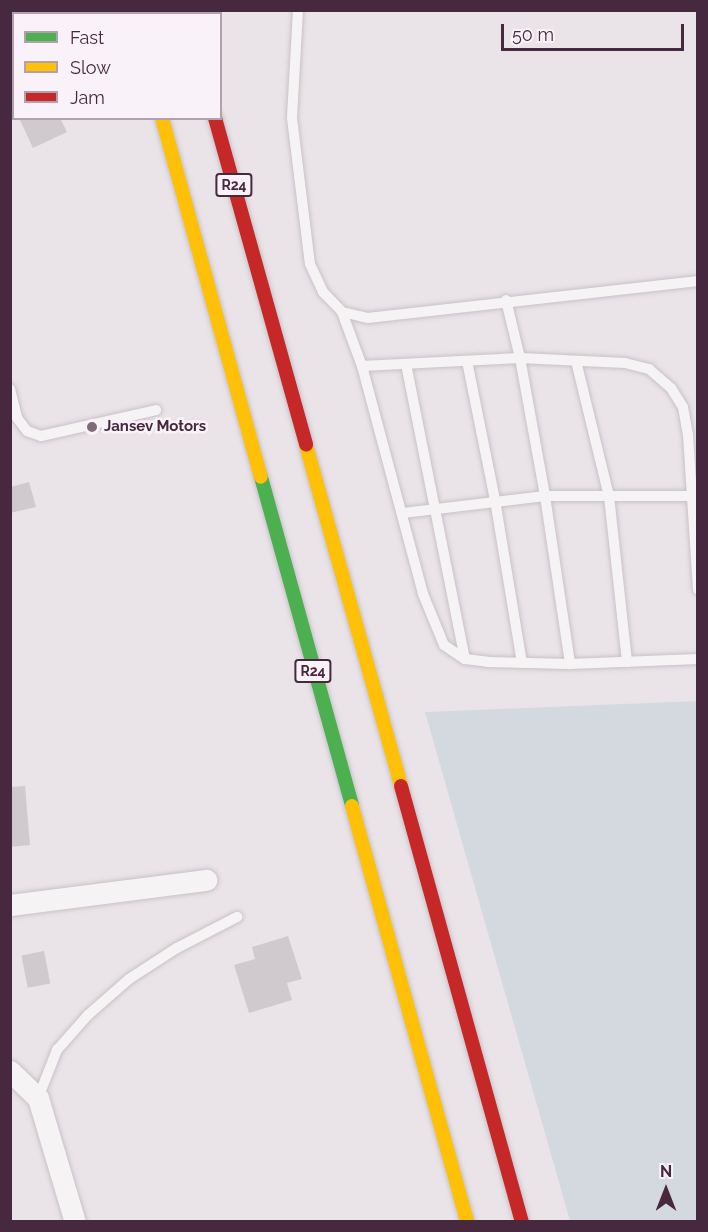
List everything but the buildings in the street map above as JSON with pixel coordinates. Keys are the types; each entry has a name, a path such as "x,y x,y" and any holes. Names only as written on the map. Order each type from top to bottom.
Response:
{"main road":[{"name":"R24","path":"163,120 467,1221"},
{"name":"R24","path":"216,120 522,1221"}],"street":[{"path":"10,905 206,880"},
{"path":"10,1071 38,1098 75,1221"}],"lane":[{"path":"298,10 292,118 310,264 323,292 342,312 363,366 423,594 444,645 465,659 522,663 570,664 698,659"},
{"path":"342,312 368,318 507,300 698,280"},
{"path":"507,300 545,496 570,664"},
{"path":"363,366 520,358 625,363 649,369 671,388 683,407 698,590"},
{"path":"467,361 495,500 522,663"},
{"path":"576,361 609,495 627,662"},
{"path":"406,364 465,659"},
{"path":"10,390 17,418 27,431 41,436 156,410"},
{"path":"403,513 495,500 545,496 689,495"},
{"path":"38,1098 57,1050 88,1015 129,979 177,948 237,917"}],"shaded area":[{"path":"697,701 697,1221 570,1221 425,712"}],"traffic: fast":[{"path":"261,477 352,806"}],"traffic: slow":[{"path":"163,120 261,477"},
{"path":"306,445 401,786"},
{"path":"352,806 467,1222"}],"traffic: jam":[{"path":"216,120 306,445"},
{"path":"401,786 522,1222"}],"place":[{"name":"Jansev Motors","path":"92,427"}]}
